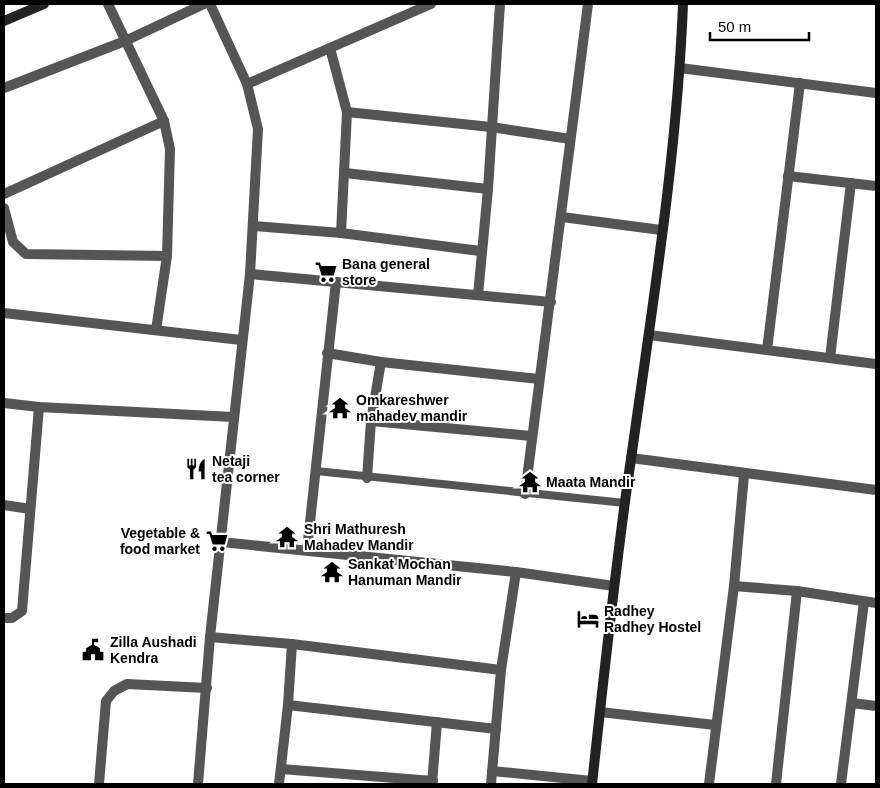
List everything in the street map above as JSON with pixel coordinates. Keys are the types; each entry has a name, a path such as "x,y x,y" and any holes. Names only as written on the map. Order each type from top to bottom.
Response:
{"street":[{"path":"4,21 44,4"},
{"path":"108,4 164,121 170,150 167,256 156,330"},
{"path":"4,88 125,41 204,4"},
{"path":"198,784 210,636 241,340 250,274 258,130 247,84 210,4"},
{"path":"247,84 432,4"},
{"path":"478,295 480,251 488,189 500,4"},
{"path":"525,494 588,4"},
{"path":"492,771 592,783 624,503 649,335 680,68 683,4"},
{"path":"330,48 347,112 341,233"},
{"path":"680,68 876,93"},
{"path":"767,350 800,83"},
{"path":"347,112 491,127 570,139"},
{"path":"4,194 164,121"},
{"path":"345,173 488,189"},
{"path":"788,176 876,186"},
{"path":"830,358 851,183"},
{"path":"4,208 13,242 26,254 167,256"},
{"path":"562,217 661,230"},
{"path":"254,226 341,233 480,251"},
{"path":"250,274 551,302"},
{"path":"307,550 336,282"},
{"path":"4,313 241,340"},
{"path":"649,335 876,364"},
{"path":"327,353 381,362 539,379"},
{"path":"367,478 371,421 381,362"},
{"path":"4,403 39,407 233,417"},
{"path":"4,618 12,618 22,611 39,407"},
{"path":"371,421 531,436"},
{"path":"631,458 876,490"},
{"path":"708,784 734,586 744,474"},
{"path":"4,506 30,509"},
{"path":"221,542 516,572 614,586"},
{"path":"490,784 501,670 516,572"},
{"path":"734,586 796,591 876,604"},
{"path":"776,784 796,591"},
{"path":"841,784 864,602"},
{"path":"210,636 292,644 501,670"},
{"path":"280,784 292,644"},
{"path":"99,784 106,701 114,691 128,684 207,688"},
{"path":"852,703 876,706"},
{"path":"288,705 496,728"},
{"path":"600,712 715,725"},
{"path":"281,769 345,780 433,783 437,722"}],"lane":[{"path":"316,471 367,478 624,503"}],"place":[{"name":"Bana general store","path":"326,272"},
{"name":"Omkareshwer mahadev mandir","path":"340,408"},
{"name":"Netaji tea corner","path":"196,469"},
{"name":"Maata Mandir","path":"530,482"},
{"name":"Shri Mathuresh Mahadev Mandir","path":"287,537"},
{"name":"Vegetable & food market","path":"217,541"},
{"name":"Sankat Mochan Hanuman Mandir","path":"332,572"},
{"name":"Radhey Radhey Hostel","path":"588,619"},
{"name":"Zilla Aushadi Kendra","path":"93,650"}]}
